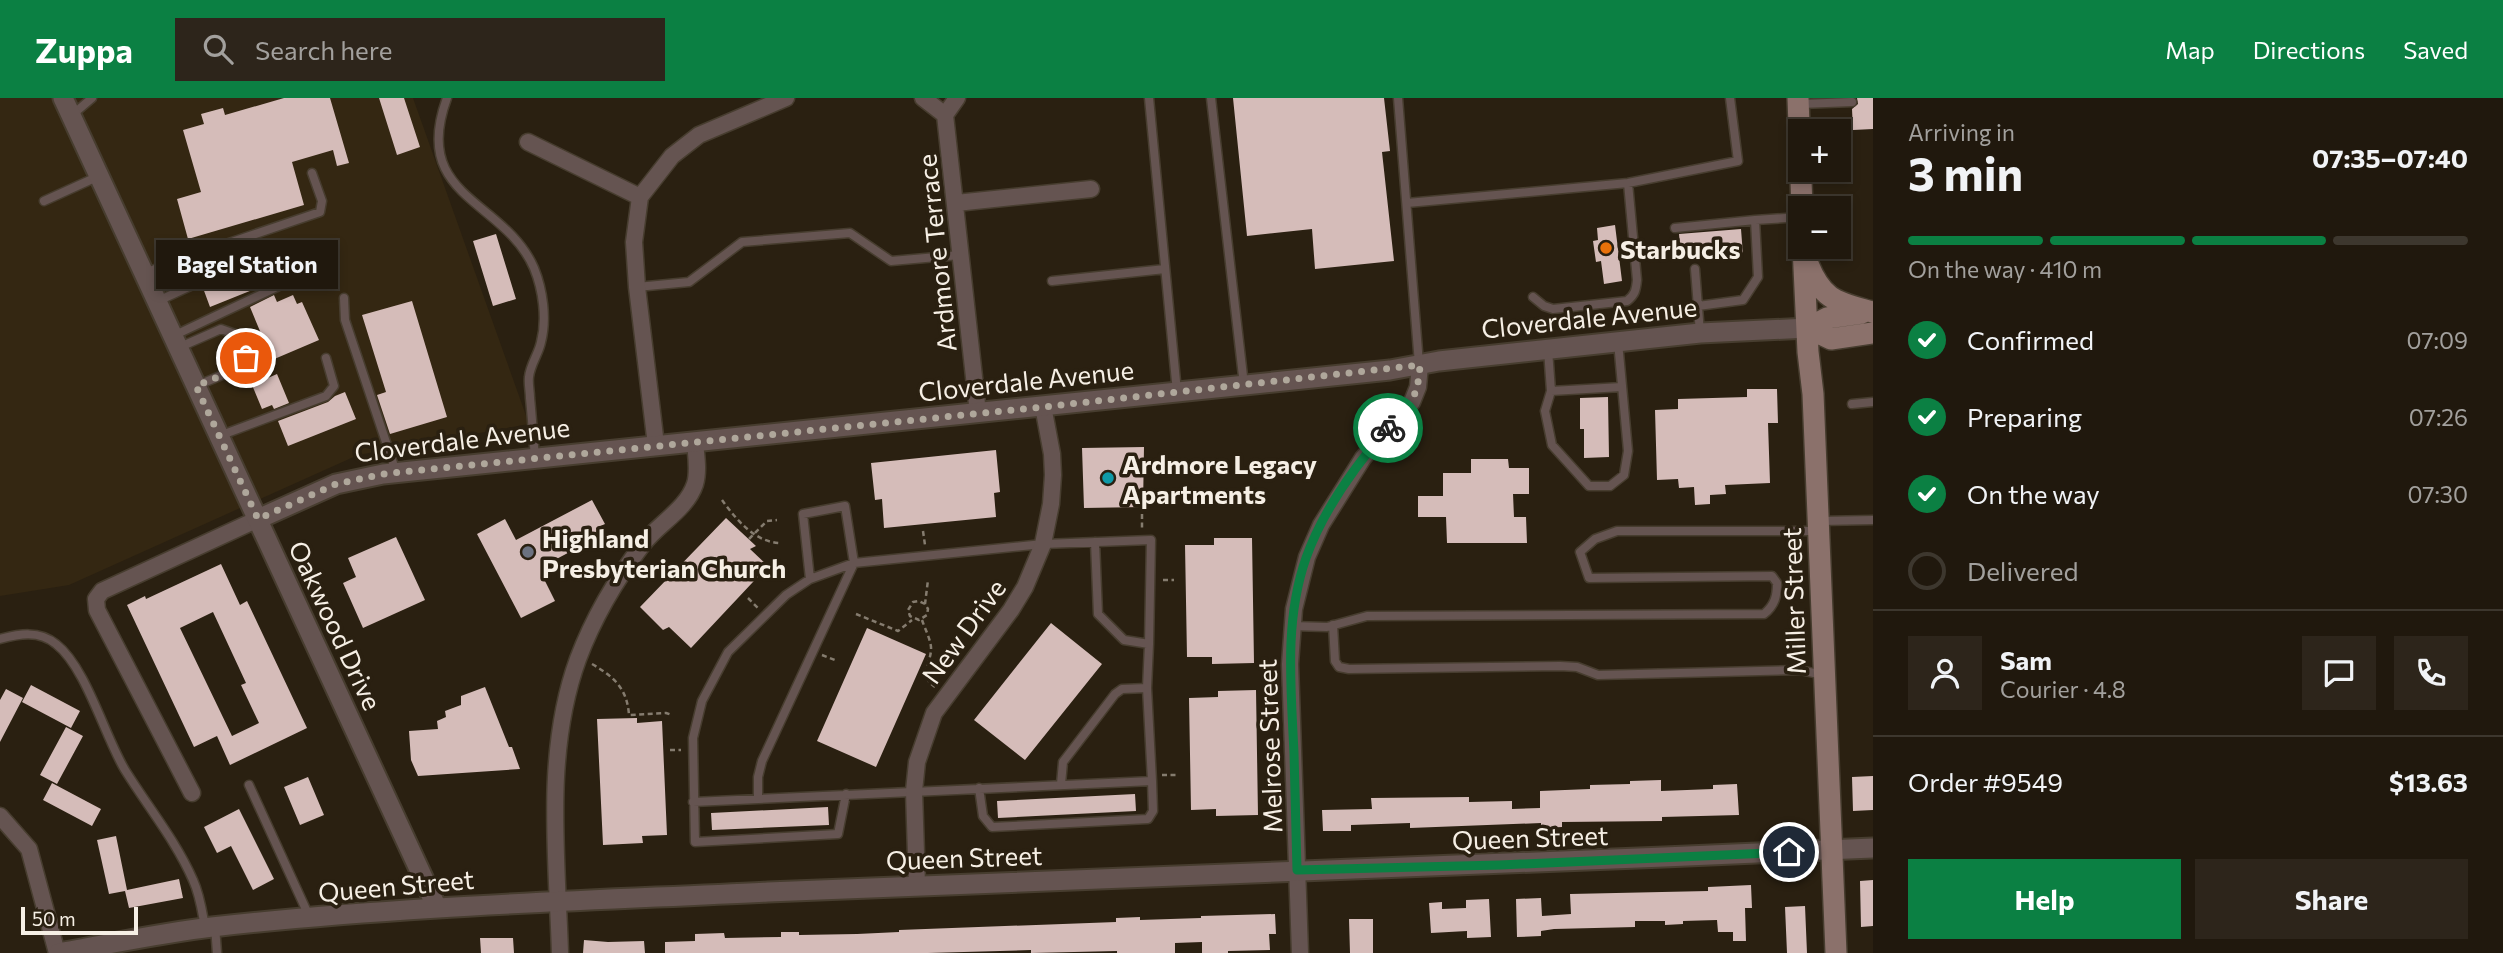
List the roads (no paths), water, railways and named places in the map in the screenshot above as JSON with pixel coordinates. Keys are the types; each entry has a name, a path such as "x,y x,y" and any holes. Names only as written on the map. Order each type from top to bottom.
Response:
{"main road":[{"path":"1798,101 1802,196"},
{"name":"Miller Street","path":"1804,259 1836,953"},
{"path":"1807,259 1815,283 1824,294 1873,319"},
{"name":"Cloverdale Avenue","path":"1808,328 1827,317 1873,319"}],"street":[{"name":"Oakwood Drive","path":"63,98 438,908"},
{"path":"656,445 634,242 640,197 672,156 699,135 786,98"},
{"name":"Ardmore Terrace","path":"923,98 946,116 978,413"},
{"path":"946,116 957,98"},
{"path":"528,142 640,197"},
{"path":"956,203 1091,189"},
{"name":"Cloverdale Avenue","path":"258,519 336,484 394,473 1043,407 1700,333 1808,328"},
{"name":"Melrose Street","path":"1300,953 1290,664 1292,626 1307,557 1321,525 1363,458 1412,402 1419,387 1420,365"},
{"name":"New Drive","path":"917,885 914,791 917,762 934,713 1011,610 1028,580 1043,544 1051,504 1053,475 1043,407"},
{"path":"560,953 555,776 564,707 575,670 607,598 644,542 678,509 695,485 695,442"},
{"path":"192,793 97,610 96,599 102,591 258,519"},
{"path":"0,816 29,849 58,953"},
{"name":"Queen Street","path":"58,953 210,927 558,901 1873,848"}],"lane":[{"path":"71,116 92,98"},
{"path":"447,98 437,135 446,169 468,199 505,229 521,247 533,267 541,291 544,316 542,341 529,376 535,458"},
{"path":"1149,98 1177,392"},
{"path":"1211,98 1244,385"},
{"path":"1398,98 1420,365"},
{"path":"1408,203 1628,183 1738,161 1730,98"},
{"path":"1798,101 1852,102"},
{"path":"144,274 320,212 322,201 312,173"},
{"path":"44,201 99,176"},
{"path":"1532,297 1553,309 1626,301 1632,297 1637,280 1628,183"},
{"path":"1675,228 1788,219"},
{"path":"1698,306 1743,300 1758,277 1755,220"},
{"path":"637,287 689,282 742,242 850,233 891,261 962,254"},
{"path":"157,301 258,255 269,256 279,278 277,287 176,342"},
{"path":"1052,281 1165,269"},
{"path":"1695,269 1700,333"},
{"path":"344,298 345,320 394,473"},
{"path":"176,342 221,329 235,334 246,358 239,368 196,386"},
{"path":"1548,350 1551,391 1545,411 1552,445 1589,486 1610,486 1624,475 1628,451 1618,342"},
{"path":"219,436 326,396 334,386 326,358"},
{"path":"1551,391 1622,387"},
{"path":"1852,404 1873,402"},
{"path":"758,799 758,777 762,761 854,564 845,506 803,514 810,579"},
{"path":"1292,626 1333,625 1367,616 1764,614 1772,608 1775,600 1777,583 1772,576 1590,578 1580,552 1595,539 1617,531 1818,526 1873,520"},
{"path":"846,794 838,834 695,842 692,738 702,701 728,652 786,595 810,579 854,564 1043,544 1151,540 1147,688 1153,811 1148,819 992,827 983,816 979,788"},
{"path":"1095,542 1098,614 1124,640 1149,644"},
{"path":"1333,625 1335,662 1339,667 1349,669 1560,666 1577,667 1598,674 1800,670 1825,676"},
{"path":"0,639 22,634 47,638 58,645 72,661 125,771 186,865 195,884 217,953"},
{"path":"1061,784 1063,762 1115,694 1122,689 1147,688"},
{"path":"693,802 1152,781"},
{"path":"249,785 310,919"}],"place":[{"name":"Starbucks","path":"1606,248"},
{"name":"Bagel Station","path":"246,358"},
{"name":"Ardmore Legacy Apartments","path":"1108,478"},
{"name":"Highland Presbyterian Church","path":"528,552"}]}
